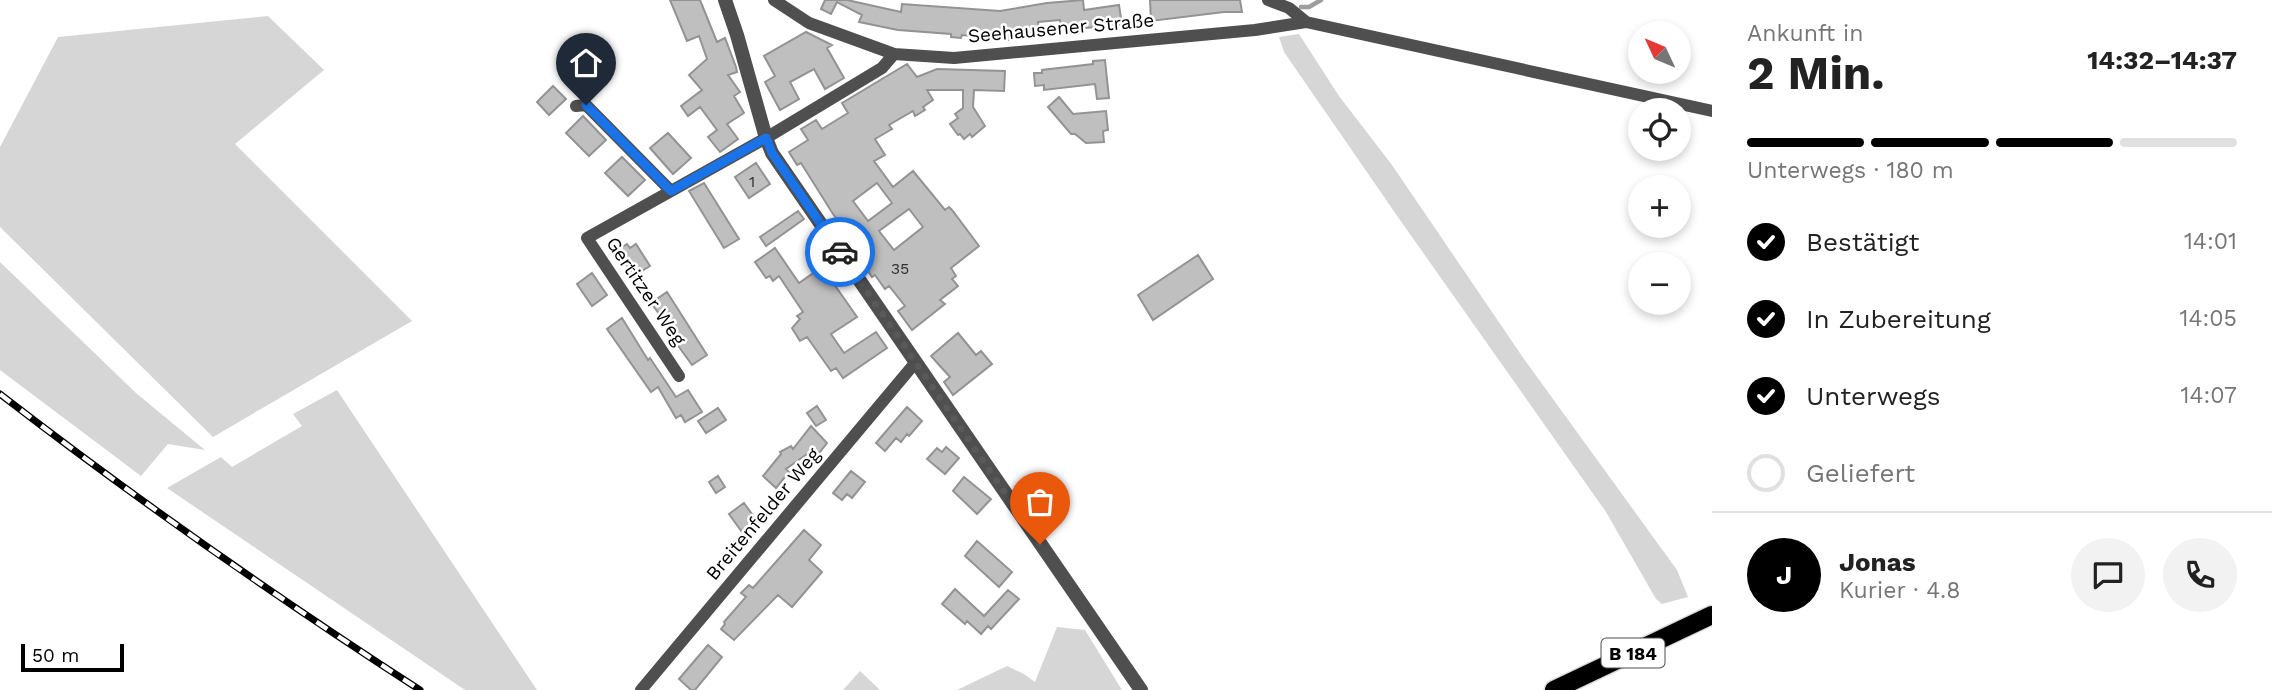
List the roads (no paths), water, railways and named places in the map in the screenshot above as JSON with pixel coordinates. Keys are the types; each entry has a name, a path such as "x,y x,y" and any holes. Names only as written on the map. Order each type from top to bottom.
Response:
{"main road":[{"name":"B 184","path":"1554,690 1712,615"}],"street":[{"path":"725,0 772,153 1141,690"},
{"name":"Seehausener Straße","path":"774,0 809,23 894,54 954,58 1255,30 1306,22 1712,111"},
{"path":"1268,0 1289,8 1306,22"},
{"path":"766,138 882,68 894,54"},
{"path":"576,106 586,105 671,191"},
{"name":"Gertitzer Weg","path":"679,376 587,238 766,138"},
{"name":"Breitenfelder Weg","path":"640,690 915,363"}],"waterway":[{"path":"1301,7 1309,7 1321,0"}],"railway":[{"path":"0,394 207,546 420,690"}]}
